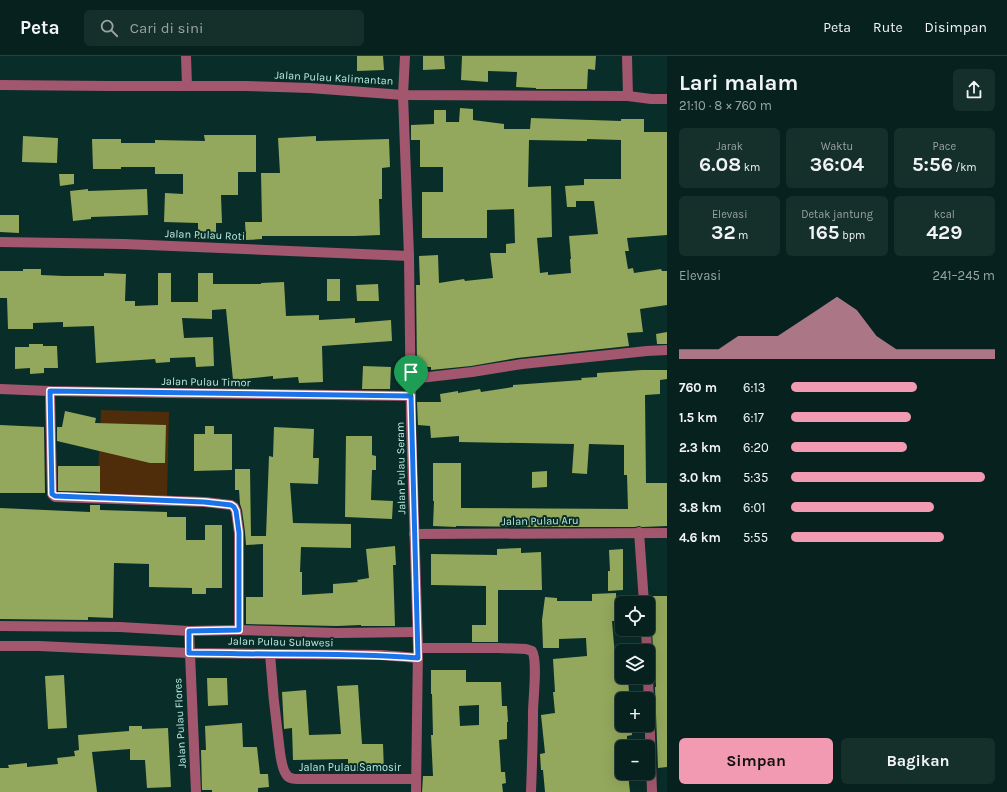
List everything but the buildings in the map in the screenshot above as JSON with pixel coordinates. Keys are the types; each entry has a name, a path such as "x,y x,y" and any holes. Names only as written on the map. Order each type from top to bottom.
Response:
{"street":[{"path":"186,56 187,85"},
{"name":"Jalan Pulau Seram","path":"405,56 404,94 418,653 416,792"},
{"path":"627,56 628,96"},
{"name":"Jalan Pulau Kalimantan","path":"0,84 244,86 310,88 404,94 628,96 651,99 667,99"},
{"name":"Jalan Pulau Roti","path":"0,242 124,244 409,256"},
{"path":"411,379 472,372 522,364 667,350"},
{"name":"Jalan Pulau Timor","path":"0,389 411,396"},
{"path":"50,391 52,494 55,496 204,502 231,505 234,507 236,511 239,533 239,630"},
{"path":"639,532 644,596"},
{"name":"Jalan Pulau Aru","path":"414,534 667,533"},
{"name":"Jalan Pulau Sulawesi","path":"0,626 112,627 189,631 239,630 337,633 417,632"},
{"name":"Jalan Pulau Flores","path":"189,631 196,792"},
{"name":"Jalan Pulau Sulawesi","path":"0,646 54,646 189,653 359,655 505,648 526,649 532,651 534,658 533,747 530,792"},
{"name":"Jalan Pulau Samosir","path":"270,654 275,720 285,774 292,779 416,779"},
{"path":"648,684 652,792"}],"shaded area":[{"path":"101,410 169,412 167,499 97,497"}],"route":[{"path":"50,391 411,396 418,658 381,655 189,653 189,631 239,630 239,533 236,511 234,507 231,505 204,502 55,496 52,494 50,391"}]}
